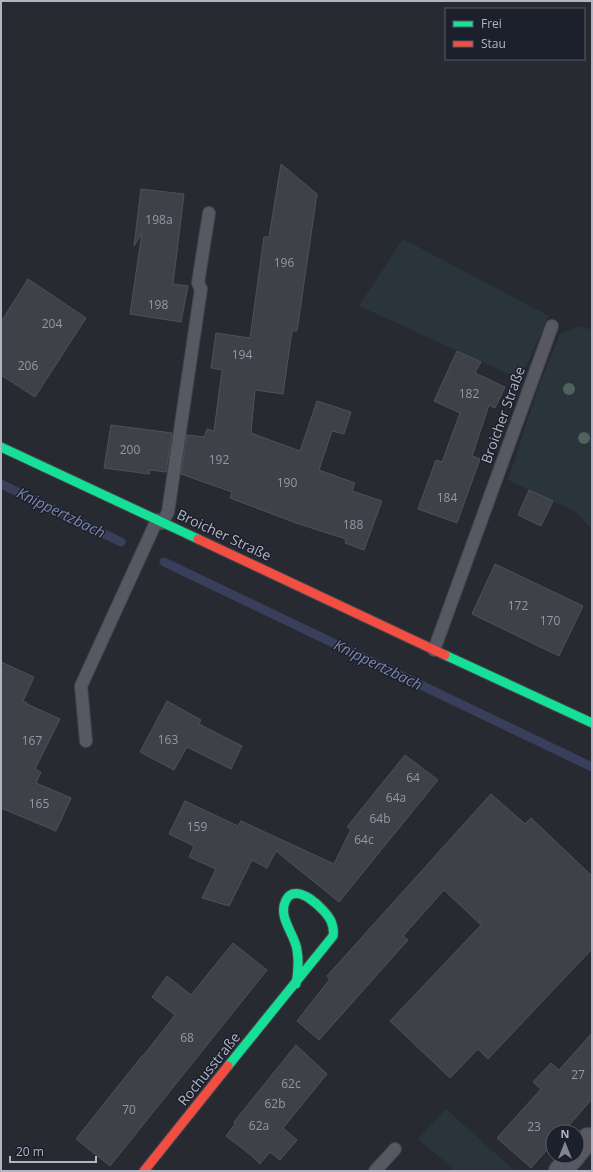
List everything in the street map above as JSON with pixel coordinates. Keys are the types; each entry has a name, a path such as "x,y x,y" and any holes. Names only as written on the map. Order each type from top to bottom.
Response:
{"street":[{"name":"Broicher Straße","path":"1,447 592,724"},
{"name":"Rochusstraße","path":"144,1171 296,984 334,936 334,931 327,914 305,895 298,893 290,896 286,901 284,912 284,919 296,944 298,952 299,962 296,984"}],"lane":[{"path":"86,741 81,686 160,521 168,512 200,297 201,289 198,283 209,213"},
{"name":"Broicher Straße","path":"434,650 552,326"},
{"path":"375,1171 395,1149"}],"shaded area":[{"path":"403,239 549,316 520,379 359,306"},
{"path":"581,326 592,330 592,530 576,512 508,480 538,388 560,334"},
{"path":"446,1109 515,1171 456,1171 418,1139"}],"building":[{"path":"281,164 317,194 297,331 292,331 283,394 255,390 251,433 300,451 317,401 351,412 344,434 332,431 319,470 355,483 352,491 382,501 364,550 345,543 346,539 296,523 230,498 232,492 181,474 187,435 204,437 207,429 214,431 222,370 211,368 216,333 250,338 264,237 269,237"},
{"path":"141,189 184,194 173,284 188,286 181,322 130,314 142,233 134,246"},
{"path":"28,279 86,318 35,397 1,375 1,322"},
{"path":"457,351 481,362 475,373 505,387 495,408 489,405 472,456 480,459 457,523 418,509 436,460 442,462 460,413 434,401"},
{"path":"111,425 172,433 166,472 150,470 149,474 104,468"},
{"path":"529,490 553,501 541,526 518,515"},
{"path":"495,564 583,606 559,656 472,614"},
{"path":"1,662 34,677 23,701 60,719 35,769 41,772 36,783 71,798 56,831 1,808"},
{"path":"167,701 201,720 199,724 242,746 231,769 187,747 174,770 140,752"},
{"path":"405,755 438,780 339,902 276,851 267,868 252,860 229,906 202,898 216,869 189,857 194,846 169,834 185,801 238,826 241,821 334,864 351,829 347,827"},
{"path":"491,794 525,824 531,818 592,876 592,949 488,1059 478,1049 450,1078 390,1021 481,925 444,890 403,936 408,940 319,1040 297,1021 330,979 327,976"},
{"path":"233,943 267,970 110,1166 76,1139 175,1015 152,997 167,976 191,995"},
{"path":"592,1033 592,1099 570,1124 545,1124 545,1152 531,1168 497,1138 541,1089 533,1082 551,1063 559,1070"},
{"path":"296,1045 327,1074 283,1128 297,1140 280,1160 270,1152 260,1164 226,1136 235,1124 234,1122"}],"waterway":[{"name":"Knippertzbach","path":"1,484 121,542"},
{"name":"Knippertzbach","path":"164,562 592,767"}],"traffic: fast":[{"path":"1,447 198,539"},
{"path":"445,655 592,723"},
{"path":"228,1066 333,936 331,921 323,910 310,899 303,895 296,894 291,895 286,900 284,906 285,919 296,944 297,950 298,967 297,980 296,984"}],"traffic: jam":[{"path":"198,539 445,655"},
{"path":"144,1171 228,1066"}]}
